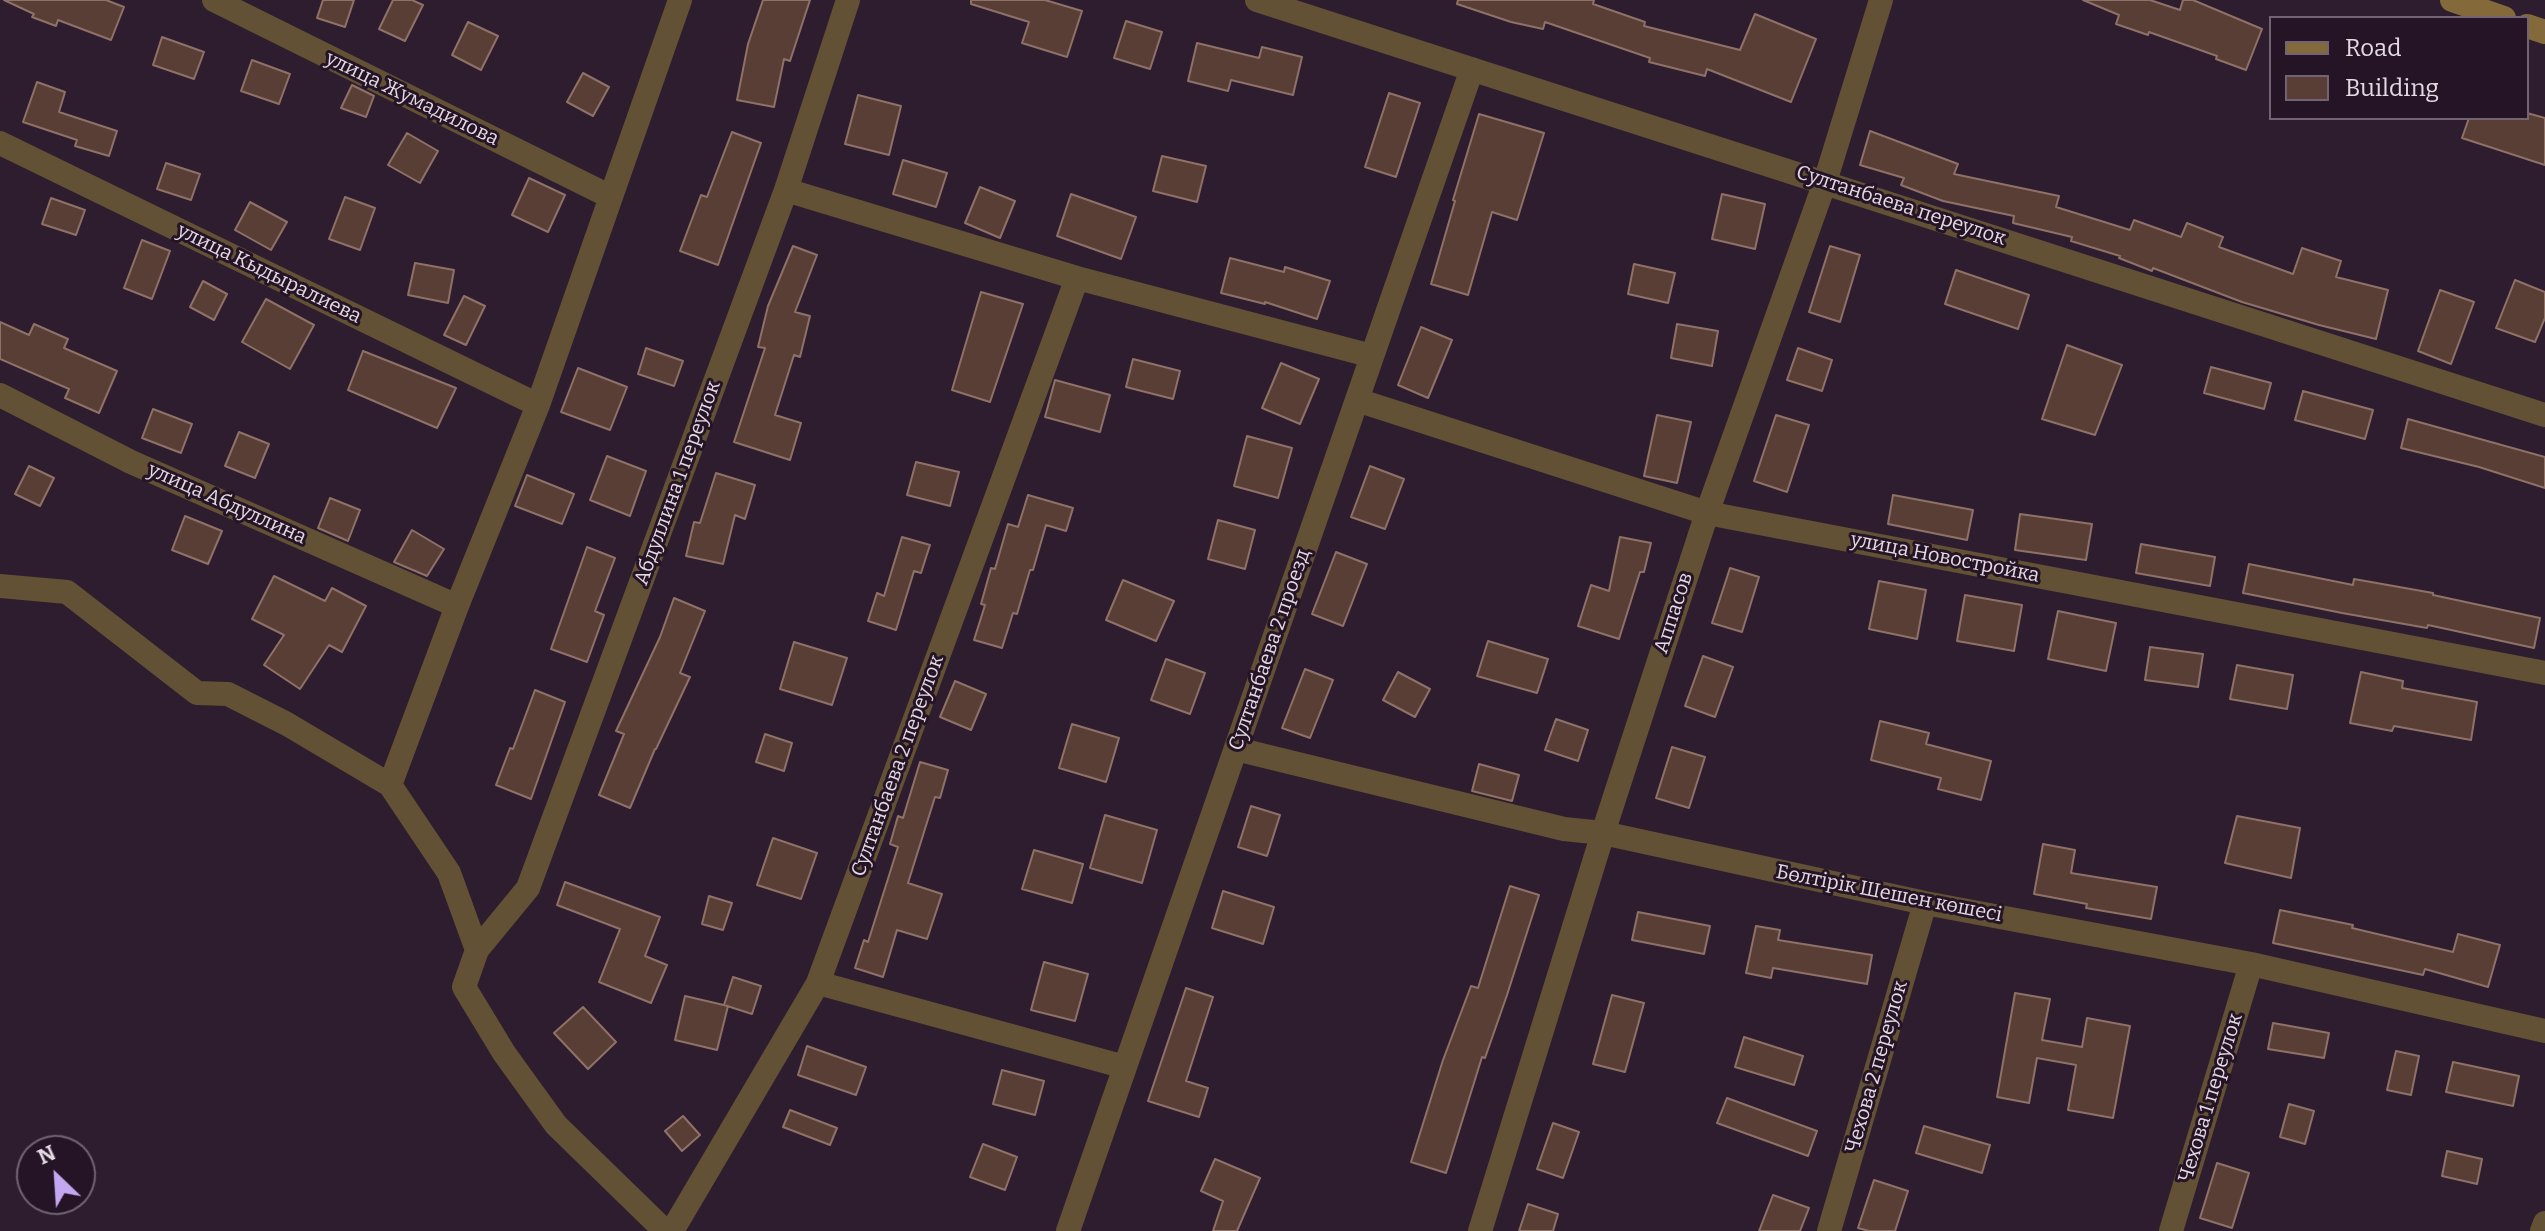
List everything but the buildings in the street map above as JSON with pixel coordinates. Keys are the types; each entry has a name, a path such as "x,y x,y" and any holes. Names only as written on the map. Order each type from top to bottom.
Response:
{"main road":[{"path":"2452,0 2498,16"}],"street":[{"name":"улица Жумадилова","path":"214,0 611,197"},
{"path":"390,785 457,606 538,405 680,0"},
{"name":"Абдуллина 1 переулок","path":"477,950 528,888 786,190 848,0"},
{"name":"Султанбаева переулок","path":"1257,0 2545,415"},
{"name":"Аппасов","path":"1480,1231 1603,833 1707,513 1825,182 1881,0"},
{"name":"Султанбаева 2 проезд","path":"1068,1231 1472,69"},
{"name":"улица Кыдыралиева","path":"0,143 538,405"},
{"path":"786,190 1077,278 1372,356"},
{"name":"Султанбаева 2 переулок","path":"672,1231 818,983 1077,278"},
{"name":"улица Абдуллина","path":"0,395 131,462 457,606"},
{"name":"улица Новостройка","path":"1357,400 1707,513 2545,673"},
{"path":"0,586 67,592 197,693 228,694 287,724 390,785 449,873 477,950 464,987 504,1053 556,1125 665,1231"},
{"name":"Бөлтірік Шешен көшесі","path":"1236,749 1564,829 1603,833 1925,903 2251,964 2545,1031"},
{"name":"Чехова 2 переулок","path":"1829,1231 1925,903"},
{"name":"Чехова 1 переулок","path":"2171,1231 2251,964"},
{"path":"818,983 1125,1067"},
{"path":"2542,1231 2545,1223"}]}
